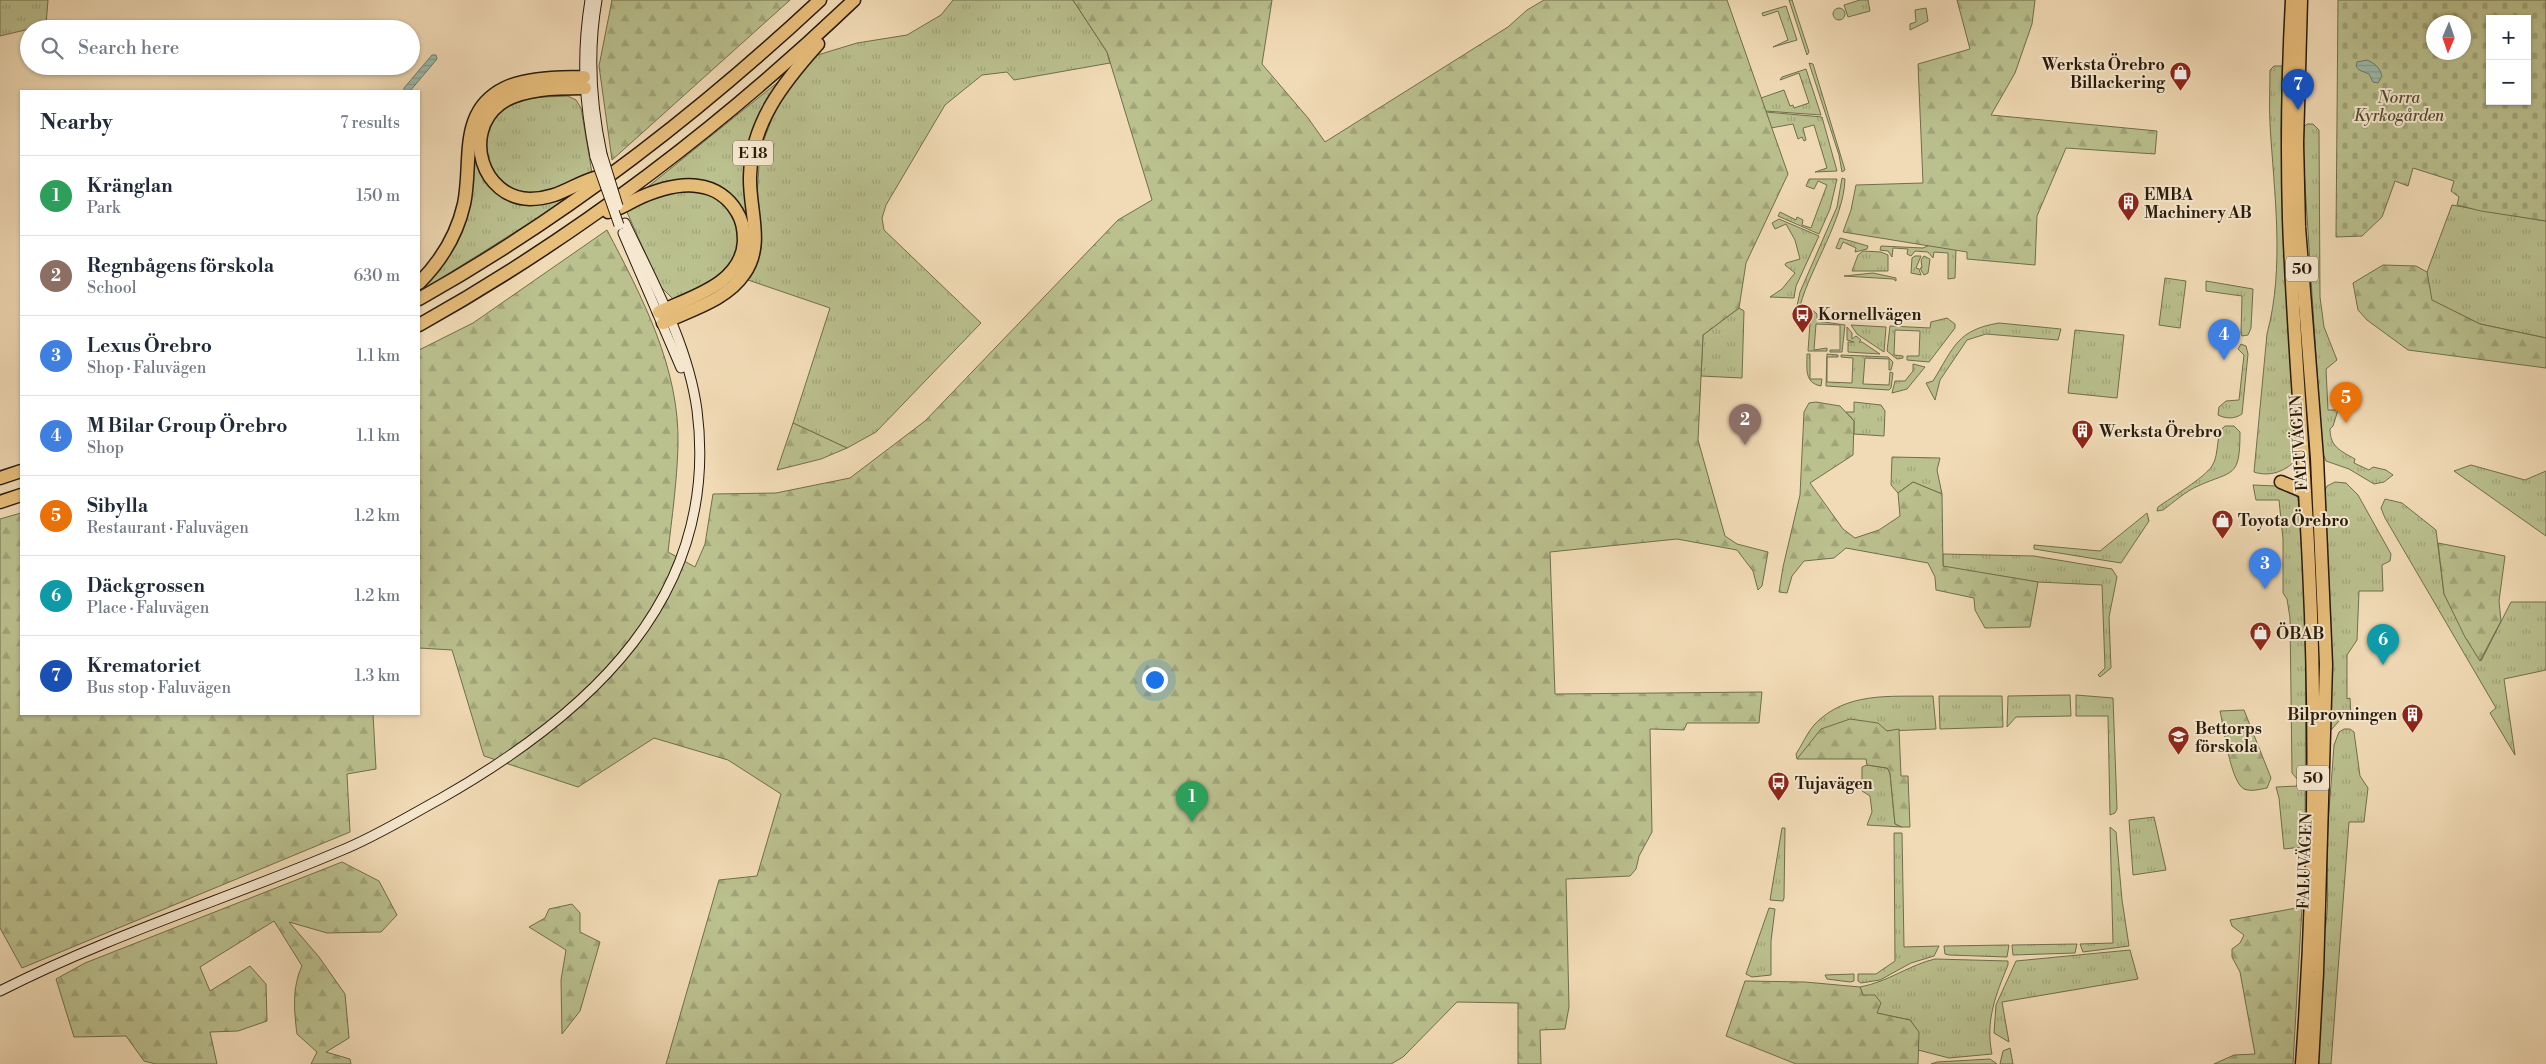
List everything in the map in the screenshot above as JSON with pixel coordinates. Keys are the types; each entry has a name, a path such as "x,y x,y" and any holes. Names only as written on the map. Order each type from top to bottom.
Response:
{"highway":[{"path":"420,298 528,233 608,176 711,98 820,0"},
{"name":"E 18","path":"420,324 498,279 598,213 680,152 737,106 854,0"},
{"name":"E 18","path":"664,316 723,294 744,274 755,247 750,177 752,156 760,126 771,103 785,82 858,0"},
{"name":"FALUVÄGEN","path":"2292,0 2288,85 2288,182 2309,479 2324,593 2326,673 2312,1064"},
{"name":"FALUVÄGEN","path":"2301,0 2297,142 2309,479 2313,738 2308,939 2302,1064"},
{"path":"588,82 528,93 513,97 499,105 486,121 482,130 480,151 482,162 486,171 499,187 508,193 528,199 559,194 596,177 608,176"},
{"path":"420,282 442,255 458,222 466,192 470,132 483,106 497,92 515,84 588,82"},
{"name":"E 18","path":"598,213 616,211 657,192 687,186 713,190 733,206 743,225 744,235 741,256 737,266 714,286 664,316"},
{"path":"0,478 20,471"},
{"path":"2281,482 2309,479"},
{"path":"0,502 20,495"}],"main road":[{"path":"0,991 68,957 341,851 378,834 467,784 553,724 603,679 630,650 644,631 678,569 689,538 700,456 698,431 694,392 664,316 622,224 599,156 588,82 585,37 590,0"},
{"path":"588,82 597,0"}],"green space":[{"path":"0,0 48,0 46,20 20,20 20,31 0,36"},
{"path":"612,0 790,0 612,160 599,66"},
{"path":"953,0 1073,0 1107,52 1110,63 1014,80 1007,72 982,75 945,105 886,205 882,218 884,230 981,323 876,432 847,448 793,423 830,308 748,280 761,248 757,196 760,150 776,108 811,57 857,43 907,35 941,15"},
{"path":"1073,0 1272,0 1262,64 1308,118 1325,142 1508,27 1527,10 1544,0 1727,0 1788,174 1746,263 1739,308 1703,335 1698,440 1725,536 1737,544 1768,552 1762,586 1758,590 1753,571 1737,550 1677,539 1550,552 1555,694 1762,692 1759,723 1687,723 1684,730 1650,729 1652,832 1639,856 1636,869 1630,876 1566,879 1569,1007 1565,1029 1540,1030 1541,1064 1518,1064 1518,1003 1457,1002 1403,1057 1391,1064 666,1064 719,880 757,876 781,794 728,760 654,738 578,787 484,756 452,650 420,648 420,350 473,323 607,230 645,307 666,361 677,417 678,446 668,552 695,567 705,544 713,494 776,493 850,478 925,421 1118,220 1152,200 1107,52"},
{"path":"1789,0 1792,0 1809,52 1807,55"},
{"path":"1860,0 1868,0 1870,11 1848,17 1844,5"},
{"path":"1957,0 2035,0 2032,24 2015,73 1991,115 2157,131 2155,154 2066,148 2037,216 2035,265 1967,259 1967,252 1843,232 1851,210 1856,185 1923,183 1918,64 1970,49"},
{"name":"Norra Kyrkogården","path":"2338,0 2546,0 2546,221 2481,211 2457,205 2459,197 2451,191 2454,181 2413,168 2408,186 2395,181 2382,217 2362,236 2336,237"},
{"path":"1786,6 1797,40 1773,47 1788,40 1778,11 1763,16 1762,13"},
{"path":"1839,8 1845,14 1839,20 1833,14"},
{"path":"1926,8 1928,21 1910,30 1910,24 1916,22 1915,10"},
{"path":"1809,63 1813,64 1845,170 1842,172 1839,155"},
{"path":"2274,66 2282,66 2281,132 2295,461 2281,471 2265,474 2254,472 2267,334 2276,283 2276,203 2270,124 2270,70"},
{"path":"1806,69 1821,115 1765,111 1761,98 1784,90 1790,106 1793,105 1794,108 1809,103 1799,73 1780,80 1782,77"},
{"path":"778,82 758,118 750,232 705,182 639,194"},
{"path":"568,96 576,100 581,108 592,173 573,183 538,193 519,191 504,182 493,170 488,155 487,139 492,123 502,110 519,101 537,97"},
{"path":"1766,112 1822,117 1837,171 1815,172 1827,168 1814,125 1803,128 1806,140 1804,141 1802,137 1798,139 1793,124 1771,128"},
{"path":"2307,124 2313,124 2319,130 2320,297 2324,327 2337,360 2326,369 2328,410 2338,410 2333,426 2330,429 2330,435 2337,448 2355,459 2354,463 2369,470 2373,467 2386,470 2393,475 2384,482 2374,484 2349,469 2326,461 2322,451 2303,153 2304,127"},
{"path":"475,146 479,166 486,181 495,192 507,199 520,203 535,203 571,197 420,291 449,254"},
{"path":"1842,178 1845,179 1839,210 1800,306 1797,306 1800,292 1837,207"},
{"path":"1809,179 1837,179 1830,209 1819,234 1778,216 1780,212 1796,220 1797,217 1803,220 1802,225 1811,228 1827,185 1818,181 1814,189 1806,186"},
{"path":"694,190 713,195 721,200 733,214 739,231 739,250 724,272 702,287 679,299 673,299 660,286 626,210 672,192"},
{"path":"2452,205 2546,221 2546,338 2480,324 2431,300 2427,272"},
{"path":"1779,219 1819,236 1796,286 1794,298 1770,297 1782,289 1795,273 1785,265 1786,263 1800,259 1795,240 1786,224 1775,229 1772,223"},
{"path":"1840,238 1868,246 1867,249 1855,252 1856,248 1843,242 1840,249 1836,248"},
{"path":"1930,245 1956,248 1955,278 1948,279 1948,253 1934,252 1933,258 1928,252 1915,251 1911,256 1907,254 1908,249 1893,248 1892,257 1888,251 1880,250 1881,246 1923,248"},
{"path":"1863,251 1881,252 1888,255 1888,271 1852,271 1858,255"},
{"path":"1921,256 1916,268 1919,269 1921,275 1911,273 1912,258"},
{"path":"1924,256 1930,259 1928,273 1924,275 1920,268 1922,268 1921,260"},
{"path":"2383,265 2416,266 2427,272 2432,300 2480,324 2546,338 2546,368 2408,350 2367,320 2358,310 2353,283"},
{"path":"1873,273 1896,278 1896,281 1893,279 1844,276"},
{"path":"2165,278 2186,281 2180,328 2159,325"},
{"path":"2206,281 2253,289 2251,328 2248,335 2242,336 2241,333 2242,296 2206,291"},
{"path":"1739,308 1744,311 1742,378 1701,376 1703,335"},
{"path":"1811,309 1817,314 1817,321 1845,325 1842,352 1830,352 1830,350 1840,350 1840,325 1816,324 1814,350 1827,348 1827,351 1808,351"},
{"path":"1947,318 1955,324 1955,328 1929,362 1907,360 1907,356 1919,356 1920,331 1895,330 1894,355 1903,356 1903,358 1897,359 1887,351 1890,326 1930,328 1931,322"},
{"path":"1999,323 2061,329 2058,340 1986,334 1967,340 1940,380 1935,400 1926,383 1933,381 1958,342 1974,330"},
{"path":"1851,325 1886,327 1884,352 1857,334"},
{"path":"1847,327 1852,333 1852,339 1856,336 1861,340 1859,342 1880,354 1848,352 1848,342 1854,342 1847,340"},
{"path":"2075,330 2124,335 2117,398 2068,393"},
{"path":"2241,344 2246,346 2248,354 2242,414 2233,418 2224,417 2218,415 2219,407 2226,401 2239,400 2244,355 2238,349"},
{"path":"1807,354 1810,354 1810,379 1822,379 1821,386 1812,382 1809,378"},
{"path":"1827,354 1838,355 1838,357 1827,357 1827,382 1852,383 1853,358 1841,357 1841,355 1888,357 1893,362 1891,370 1889,370 1889,359 1865,358 1863,384 1889,385 1890,372 1893,373 1891,388 1889,390 1826,386"},
{"path":"1913,364 1925,367 1907,389 1892,393 1895,381 1905,381 1913,371"},
{"path":"1816,402 1840,406 1854,421 1853,455 1810,483 1843,529 1855,538 1879,530 1900,516 1898,493 1913,482 1942,494 1943,566 2038,582 2030,627 1985,628 1975,610 1974,598 1936,590 1935,577 1928,563 1846,548 1834,558 1804,561 1792,576 1787,593 1779,592 1800,495 1804,412 1809,403"},
{"path":"1854,402 1881,405 1885,411 1884,436 1854,434 1854,421 1846,412 1854,412"},
{"path":"793,423 847,448 821,459 777,470"},
{"path":"2225,426 2234,426 2240,432 2238,458 2236,466 2232,471 2194,488 2163,510 2157,511 2158,507 2195,482 2212,466 2216,456 2220,433"},
{"path":"1892,457 1940,458 1937,470 1942,494 1913,482 1898,493 1891,485"},
{"path":"2471,465 2525,480 2546,471 2546,536 2454,471"},
{"path":"2335,482 2346,483 2358,495 2391,554 2390,561 2382,565 2383,591 2359,591 2357,640 2347,655 2347,699 2350,698 2351,718 2339,721 2331,730 2324,492 2327,486"},
{"path":"2253,485 2277,486 2291,489 2298,498 2306,611 2305,846 2284,849 2279,798 2276,787 2297,786 2298,780 2292,773 2290,618 2287,599 2283,593 2283,539 2279,500 2256,500"},
{"path":"2385,499 2402,503 2436,530 2444,594 2481,661 2511,602 2546,602 2546,670 2504,679 2515,755 2490,713 2496,708 2385,518 2381,508"},
{"path":"20,513 20,715 373,715 376,769 347,774 350,832 22,968 0,928 0,519"},
{"path":"2147,513 2149,521 2121,563 2034,549 2034,545 2100,551"},
{"path":"2438,543 2505,556 2499,601 2501,621 2480,661 2465,637 2444,594"},
{"path":"1943,554 2034,556 2112,569 2117,577 2109,617 2111,668 2100,677 2098,675 2105,668 2102,585 2038,582 1943,567"},
{"path":"2070,695 2071,716 2016,717 2007,727 2008,696"},
{"path":"2076,695 2113,698 2117,809 2115,813 2110,815 2108,716 2076,716"},
{"path":"1933,696 1936,729 1887,731 1808,747 1797,759 1796,754 1814,725 1840,706 1869,698"},
{"path":"1939,696 2002,696 2003,727 1940,729"},
{"path":"2244,710 2271,778 2267,788 2244,789 2239,784 2231,765 2220,711"},
{"path":"1850,719 1878,723 1887,731 1899,729 1901,776 1908,776 1910,827 1902,827 1895,824 1890,773 1887,768 1867,765 1866,759 1797,759 1821,729"},
{"path":"2344,729 2350,729 2354,732 2360,776 2368,788 2364,822 2349,822 2331,1064 2317,1064 2323,939 2328,904 2327,857 2334,745 2339,732"},
{"path":"1867,765 1887,768 1890,773 1895,824 1902,827 1867,825 1872,812 1870,796 1862,791 1862,767"},
{"path":"2154,817 2166,870 2133,875 2129,820"},
{"path":"2110,827 2116,832 2122,900 2129,946 2083,952 2080,944 2113,943"},
{"path":"1782,828 1785,828 1783,901 1770,900"},
{"path":"1894,833 1902,833 1904,947 1939,946 1934,956 1911,963 1880,980 1861,983 1858,981 1858,974 1876,974 1895,961"},
{"path":"342,862 379,881 397,915 381,932 327,933 289,922 319,957 345,994 349,1038 326,1052 350,1059 351,1064 311,1064 317,1052 297,1034 295,1017 295,991 302,966 274,921 200,967 210,991 250,966 266,984 267,1021 238,1031 210,1032 217,1064 156,1064 144,1061 126,1036 74,1037 56,979 85,963"},
{"path":"572,904 580,913 580,932 600,942 580,1011 562,1034 561,980 566,950 529,927 545,918 549,909"},
{"path":"2302,907 2293,1064 2214,1064 2234,1055 2255,1054 2240,972 2232,957 2232,949 2240,943 2244,935 2232,926 2230,920"},
{"path":"1769,908 1775,909 1771,941 1771,975 1752,977 1746,974"},
{"path":"2077,944 2075,953 2013,955 2012,945"},
{"path":"2009,945 2007,957 1949,955 1945,954 1944,946"},
{"path":"2130,950 2138,979 2002,1002 2009,1042 1994,1033 1996,1005 2016,961"},
{"path":"1935,959 2008,961 1999,986 1991,1019 1990,1042 1992,1054 1949,1058 1918,1050 1918,1032 1910,1020 1876,1013 1877,1008 1863,995 1860,987 1870,985"},
{"path":"1854,974 1854,981 1850,982 1827,979 1825,975"},
{"path":"1745,981 1805,982 1860,987 1863,995 1875,995 1881,1003 1877,1013 1910,1020 1919,1032 1918,1064 1796,1064 1726,1036"},
{"path":"2010,1048 2013,1064 2000,1064 2003,1051"},
{"path":"1990,1059 1997,1064 1931,1064 1937,1062"}],"shaded area":[{"path":"432,55 436,55 437,59 411,90 404,90 415,75 420,75 420,69"},
{"path":"2367,60 2375,64 2380,70 2382,76 2378,83 2373,82 2369,74 2359,70 2356,66 2357,62"}],"place":[{"name":"Werksta Örebro Billackering","path":"2181,92"},
{"name":"Krematoriet","path":"2298,110"},
{"name":"EMBA Machinery AB","path":"2128,222"},
{"name":"Kornellvägen","path":"1802,333"},
{"name":"M Bilar Group Örebro","path":"2224,360"},
{"name":"Sibylla","path":"2346,423"},
{"name":"Regnbågens förskola","path":"1745,445"},
{"name":"Werksta Örebro","path":"2083,450"},
{"name":"Toyota Örebro","path":"2222,539"},
{"name":"Lexus Örebro","path":"2265,589"},
{"name":"ÖBAB","path":"2260,652"},
{"name":"Däckgrossen","path":"2383,665"},
{"name":"Bilprovningen","path":"2413,733"},
{"name":"Bettorps förskola","path":"2179,756"},
{"name":"Tujavägen","path":"1779,802"},
{"name":"Kränglan","path":"1192,822"}]}
